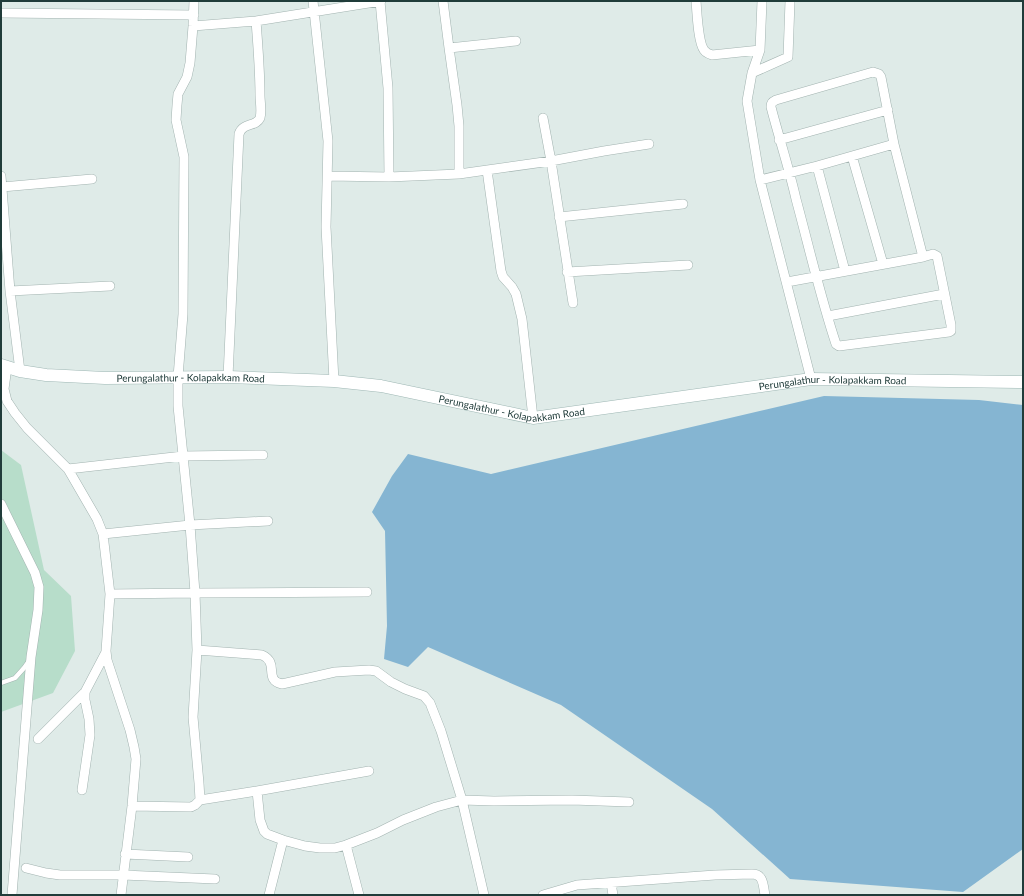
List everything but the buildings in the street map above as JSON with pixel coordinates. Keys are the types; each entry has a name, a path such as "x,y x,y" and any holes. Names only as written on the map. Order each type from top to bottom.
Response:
{"main road":[{"name":"Perungalathur - Kolapakkam Road","path":"4,366 20,371 46,375 105,378 178,377 334,380 381,386 533,418 811,379 1023,382"}],"street":[{"path":"194,1 194,26 190,63 187,77 178,94 176,120 184,157 183,314 178,377 178,406 195,592 197,650 193,717 200,800"},
{"path":"313,1 328,140 326,226 334,380"},
{"path":"194,26 256,21 381,1 388,88 389,177"},
{"path":"444,1 448,48 459,126 459,174"},
{"path":"696,1 701,42 703,49 707,53 712,55 760,50"},
{"path":"762,1 760,50 752,73 747,101 760,180 811,379"},
{"path":"752,73 788,57 790,1"},
{"path":"1,13 194,15"},
{"path":"228,378 239,134 240,130 256,122 260,118 261,111 256,21"},
{"path":"448,48 516,40"},
{"path":"786,282 817,276 882,264 923,257 933,254 937,256 952,328 949,332 839,346 836,344 817,276 790,173 779,140 771,107 772,102 873,72 878,73 881,77 894,144 923,257"},
{"path":"779,140 888,110"},
{"path":"543,118 573,303"},
{"path":"328,176 389,177 459,174 551,161 650,144"},
{"path":"760,180 817,166 894,144"},
{"path":"852,156 882,264"},
{"path":"817,166 845,271"},
{"path":"487,170 501,271 503,277 516,294 522,319 533,418"},
{"path":"1,176 7,286 20,371"},
{"path":"2,187 92,179"},
{"path":"559,217 683,204"},
{"path":"567,272 688,265"},
{"path":"7,286 110,286"},
{"path":"828,316 944,294"},
{"path":"4,366 4,389 7,401 27,428 68,469 97,519 103,534 110,594 106,651 107,660 127,723 136,759 121,895"},
{"path":"68,469 183,456 263,456"},
{"path":"1,504 35,573 39,587 38,610 31,657 12,895"},
{"path":"103,534 190,525 268,521"},
{"path":"110,594 195,592 367,592"},
{"path":"197,650 262,655 270,660 272,677 274,681 282,684 335,672 369,670 376,672 404,689 424,696 430,703 441,731 462,800 484,895"},
{"path":"38,739 85,692 106,651"},
{"path":"82,790 90,735 85,692"},
{"path":"132,806 191,807 200,800 369,771"},
{"path":"257,791 260,820 264,831 267,834 305,846 320,848 335,848 377,833 403,820 436,807 462,800 572,800 629,802"},
{"path":"269,895 283,840"},
{"path":"346,844 359,895"},
{"path":"126,854 188,857"},
{"path":"26,868 46,874 60,875 123,875 215,879"},
{"path":"544,895 561,892 577,885 715,875 756,874 763,880 765,895"},
{"path":"611,883 613,895"}],"lane":[{"path":"1,683 15,678 31,657"}],"green space":[{"path":"1,450 21,465 44,570 71,596 75,651 53,693 1,712"}],"water":[{"path":"824,396 979,400 1023,405 1023,849 963,892 790,879 712,809 561,705 428,647 408,667 384,659 387,626 385,531 372,512 392,476 408,454 491,474"}]}
